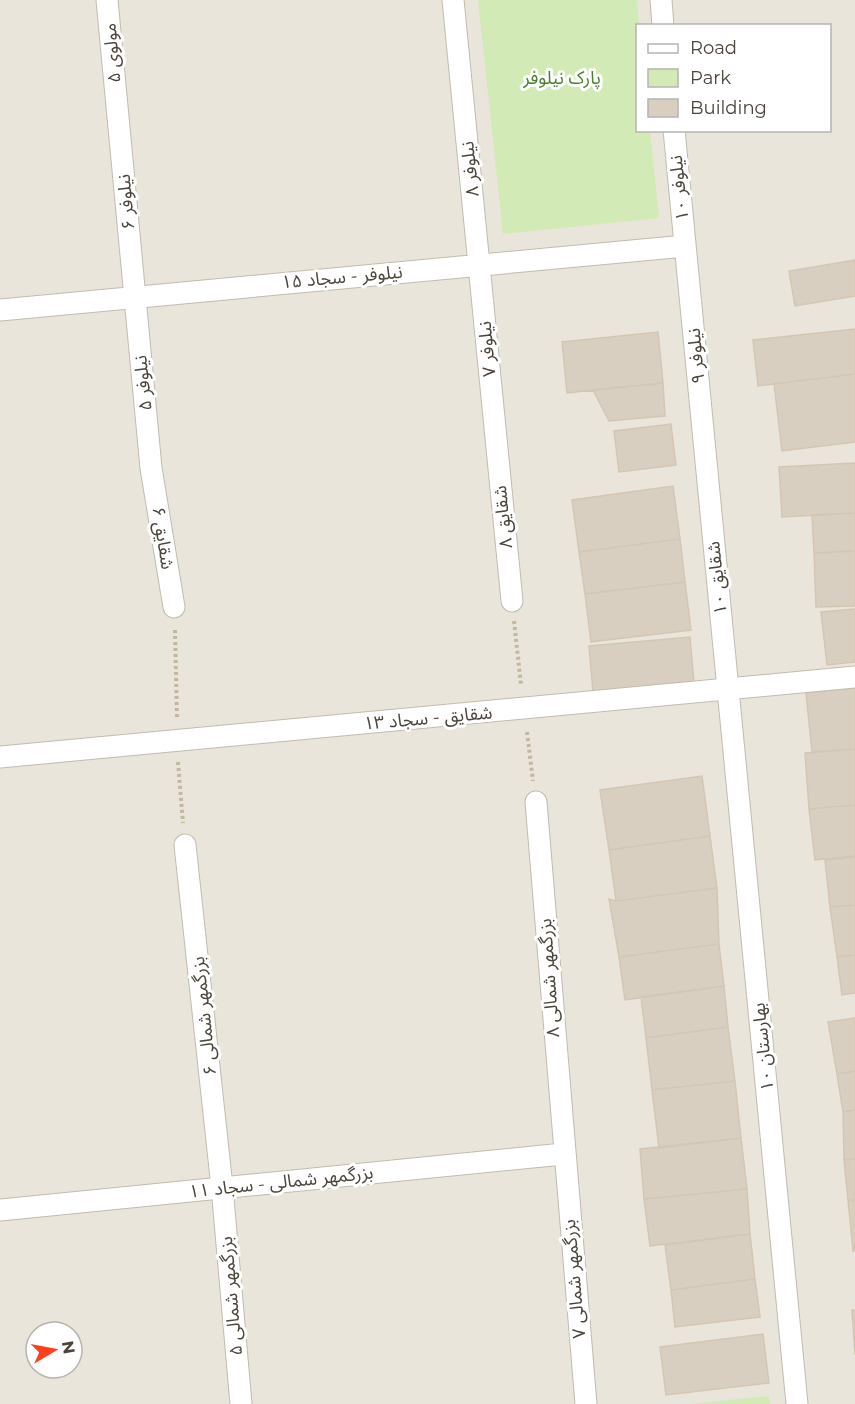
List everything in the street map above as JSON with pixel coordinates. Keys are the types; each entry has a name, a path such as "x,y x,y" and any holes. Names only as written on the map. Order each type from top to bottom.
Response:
{"street":[{"name":"مولوی ۵","path":"107,0 117,106"},
{"name":"نیلوفر ۸","path":"453,0 479,265"},
{"path":"661,0 663,24"},
{"name":"نیلوفر ۶","path":"117,106 134,297"},
{"name":"نیلوفر ۱۰","path":"674,132 685,246"},
{"name":"نیلوفر - سجاد ۱۵","path":"0,310 685,246"},
{"name":"نیلوفر ۹","path":"685,246 706,467"},
{"name":"نیلوفر ۷","path":"479,265 495,433"},
{"name":"نیلوفر ۵","path":"134,297 151,468"},
{"name":"شقایق ۸","path":"495,433 512,601"},
{"name":"شقایق ۱۰","path":"706,467 728,689"},
{"name":"شقایق ۶","path":"151,468 174,607"},
{"name":"شقایق - سجاد ۱۳","path":"0,757 855,677"},
{"name":"بهارستان ۱۰","path":"728,689 797,1404"},
{"name":"بزرگمهر شمالی ۸","path":"536,802 563,1154"},
{"name":"بزرگمهر شمالی ۶","path":"185,845 222,1187"},
{"name":"بزرگمهر شمالی - سجاد ۱۱","path":"0,1210 563,1154"},
{"name":"بزرگمهر شمالی ۷","path":"563,1154 586,1404"},
{"name":"بزرگمهر شمالی ۵","path":"222,1187 241,1404"}],"shaded area":[{"path":"0,0 855,0 855,1404 0,1404"}],"green space":[{"name":"پارک نیلوفر","path":"478,0 637,0 639,24 636,24 636,132 650,132 659,218 503,234"},
{"path":"769,1396 770,1404 690,1404"}],"building":[{"path":"855,260 855,296 795,306 789,271"},
{"path":"855,329 855,374 758,386 753,340"},
{"path":"658,332 663,383 567,393 562,342"},
{"path":"855,374 855,442 782,451 774,384"},
{"path":"663,383 665,416 609,421 593,390"},
{"path":"671,424 676,465 619,472 614,431"},
{"path":"855,463 855,513 782,517 779,467"},
{"path":"673,486 680,539 579,552 572,500"},
{"path":"855,513 855,551 814,553 812,515"},
{"path":"680,539 685,582 585,594 579,552"},
{"path":"855,551 855,606 816,607 814,553"},
{"path":"685,582 691,630 591,642 585,594"},
{"path":"855,609 855,662 827,665 821,612"},
{"path":"690,637 694,683 593,692 589,646"},
{"path":"855,688 855,749 812,752 806,693"},
{"path":"855,749 855,805 809,809 805,753"},
{"path":"702,776 710,836 609,850 600,790"},
{"path":"855,805 855,856 815,860 809,809"},
{"path":"710,836 717,888 616,901 609,850"},
{"path":"855,857 855,905 830,907 825,860"},
{"path":"717,888 719,944 619,957 609,899 616,901"},
{"path":"855,905 855,955 837,957 830,907"},
{"path":"719,944 724,986 625,1000 619,957"},
{"path":"855,955 855,993 842,995 837,957"},
{"path":"724,986 728,1027 646,1038 641,997"},
{"path":"855,1018 855,1071 837,1074 828,1022"},
{"path":"728,1027 735,1081 652,1090 646,1038"},
{"path":"855,1071 855,1110 843,1112 837,1074"},
{"path":"735,1081 741,1138 659,1148 652,1090"},
{"path":"855,1110 855,1159 844,1160 843,1112"},
{"path":"741,1138 747,1189 644,1199 640,1149"},
{"path":"855,1159 855,1200 848,1200 844,1160"},
{"path":"747,1189 750,1234 650,1246 644,1199"},
{"path":"848,1200 855,1200 855,1251 853,1251"},
{"path":"750,1234 755,1279 671,1290 665,1245"},
{"path":"755,1279 760,1317 675,1327 671,1290"},
{"path":"852,1310 855,1310 855,1355"},
{"path":"763,1334 769,1383 666,1395 660,1347"}]}
